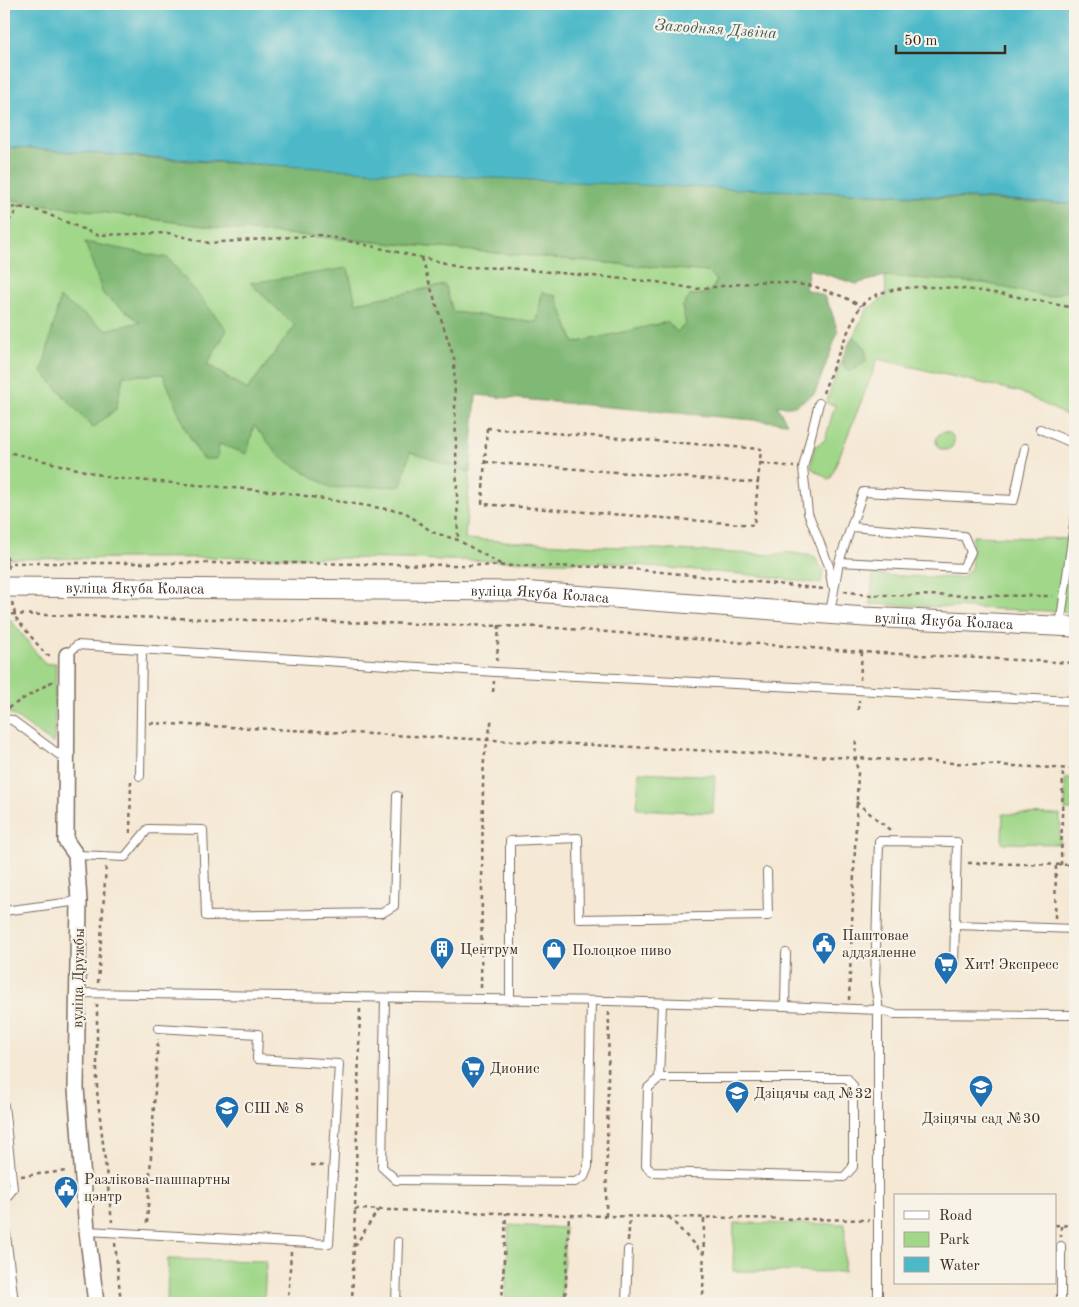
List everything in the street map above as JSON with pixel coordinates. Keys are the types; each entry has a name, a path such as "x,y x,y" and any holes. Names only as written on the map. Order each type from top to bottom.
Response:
{"street":[{"name":"вуліца Якуба Коласа","path":"4,587 520,591 830,613 1068,627"},
{"name":"вуліца Дружбы","path":"67,655 66,841 76,855 79,901 76,1088 87,1231 96,1303"}],"lane":[{"path":"820,403 803,468 808,513 829,566 833,590"},
{"path":"1040,429 1075,444"},
{"path":"830,613 839,562 863,492 1014,500 1025,448"},
{"path":"1068,627 1064,596 1075,518"},
{"path":"839,562 963,568 971,552 964,536 851,527"},
{"path":"67,655 78,645 496,672 1075,701"},
{"path":"140,776 142,649"},
{"path":"4,719 12,720 65,759"},
{"path":"76,855 125,857 148,829 203,830 206,916 382,913 394,906 397,796"},
{"path":"510,1000 510,841 578,838 578,919 768,916 767,872"},
{"path":"878,1303 878,1010 875,984 879,841 956,842 954,965"},
{"path":"4,911 79,901"},
{"path":"955,925 1075,929"},
{"path":"785,1006 786,953"},
{"path":"77,993 609,1001 878,1010 894,1014 1075,1015"},
{"path":"385,998 382,1167 396,1180 575,1182 584,1177 588,1167 591,1001"},
{"path":"659,1078 848,1078 853,1086 853,1167 844,1177 652,1172 646,1166 648,1088 659,1078 662,1004"},
{"path":"87,1231 328,1244 339,1064 257,1059 258,1034 158,1028"},
{"path":"4,1106 13,1189 4,1200"},
{"path":"4,1218 14,1303"},
{"path":"396,1303 398,1242"},
{"path":"1061,1246 1061,1303"},
{"path":"626,1303 628,1250"}],"path":[{"path":"4,208 18,207 40,211 97,235 168,233 209,243 322,235 463,267 507,268 657,282 696,289 767,281 813,286 844,297 861,306"},
{"path":"4,228 18,207"},
{"path":"421,258 454,358 458,540"},
{"path":"820,403 838,350 861,306 874,296 907,286 984,291 1075,308"},
{"path":"487,428 761,449 760,463 754,525 482,504 487,428"},
{"path":"4,451 113,478 281,492 405,512 432,532 458,540 503,566"},
{"path":"485,462 759,482"},
{"path":"760,463 803,468"},
{"path":"4,541 9,563"},
{"path":"4,563 613,568 867,595 1064,596"},
{"path":"4,614 542,626 862,652 1075,663"},
{"path":"16,618 46,655"},
{"path":"496,664 499,625"},
{"path":"859,691 862,652"},
{"path":"4,711 67,672"},
{"path":"480,1000 483,782 492,718"},
{"path":"141,722 1075,769"},
{"path":"849,1009 858,772 854,758 856,737"},
{"path":"1061,865 1063,769"},
{"path":"129,840 131,780"},
{"path":"856,802 903,841"},
{"path":"107,857 97,994 97,1091 122,1303"},
{"path":"956,863 1075,865"},
{"path":"1055,928 1056,865"},
{"path":"606,1216 609,1001"},
{"path":"147,1234 158,1028"},
{"path":"12,1177 67,1170"},
{"path":"352,1303 355,1209"},
{"path":"354,1247 378,1210"},
{"path":"502,1303 506,1214"},
{"path":"565,1303 569,1215"},
{"path":"628,1250 630,1216"},
{"path":"668,1217 703,1254"},
{"path":"703,1303 704,1218"},
{"path":"1056,1225 1075,1226"},
{"path":"288,1303 291,1242"},
{"path":"264,1302 280,1303"}],"green space":[{"path":"4,147 191,161 1075,204 1075,288 1048,297 984,283 885,276 856,284 809,269 805,289 824,296 838,332 815,393 795,406 777,406 787,423 476,395 470,472 410,452 401,486 331,488 280,457 254,425 247,454 219,444 217,459 202,459 186,430 163,374 123,376 116,409 93,428 42,372 60,298 106,330 140,322 103,294 85,242 168,258 227,330 207,365 247,390 295,326 250,283 348,268 356,303 445,285 453,312 537,322 542,292 556,296 574,343 668,322 677,332 686,324 682,307 691,295 708,294 717,281 708,272 219,228 4,199"},
{"path":"4,199 219,228 709,272 717,281 708,294 682,307 686,324 677,332 668,322 574,343 556,296 542,292 538,322 453,312 445,285 356,303 251,283 295,326 247,390 103,294 140,322 106,330 116,409 123,376 164,374 186,430 202,459 219,444 254,425 281,457 410,452 470,472 465,539 774,555 785,552 814,556 823,570 821,584 762,576 613,563 285,557 4,559"},
{"path":"885,276 984,283 1048,297 1075,288 1075,420 1020,392 878,359 830,480 811,468 814,447 825,440 835,405 826,403 843,356 843,366 866,348 853,336 867,309 886,297"},
{"path":"853,336 866,348 866,361 850,372 843,366 843,356"},
{"path":"941,432 949,432 954,437 952,448 941,450 936,445 936,437"},
{"path":"973,536 1075,539 1075,612 870,604 873,575 962,578 971,568"},
{"path":"4,619 11,620 45,664 56,663 54,744 8,712 4,712"},
{"path":"639,772 715,776 713,813 637,809"},
{"path":"1065,778 1075,778 1075,810 1065,810"},
{"path":"1003,814 1060,815 1060,844 1002,843"},
{"path":"734,1223 845,1224 844,1272 733,1271"},
{"path":"509,1225 565,1228 562,1303 505,1303"},
{"path":"168,1259 266,1261 264,1303 167,1303"}],"water":[{"name":"Заходняя Дзвіна","path":"4,4 1075,4 1075,204 956,197 448,176 4,147"}],"place":[{"name":"Паштовае аддзяленне","path":"824,965"},
{"name":"Центрум","path":"442,970"},
{"name":"Полоцкое пиво","path":"554,971"},
{"name":"Хит! Экспресс","path":"946,985"},
{"name":"Дионис","path":"473,1089"},
{"name":"Дзіцячы сад №30","path":"981,1108"},
{"name":"Дзіцячы сад №32","path":"737,1114"},
{"name":"СШ № 8","path":"227,1129"},
{"name":"Разлікова-пашпартны цэнтр","path":"66,1209"}]}
